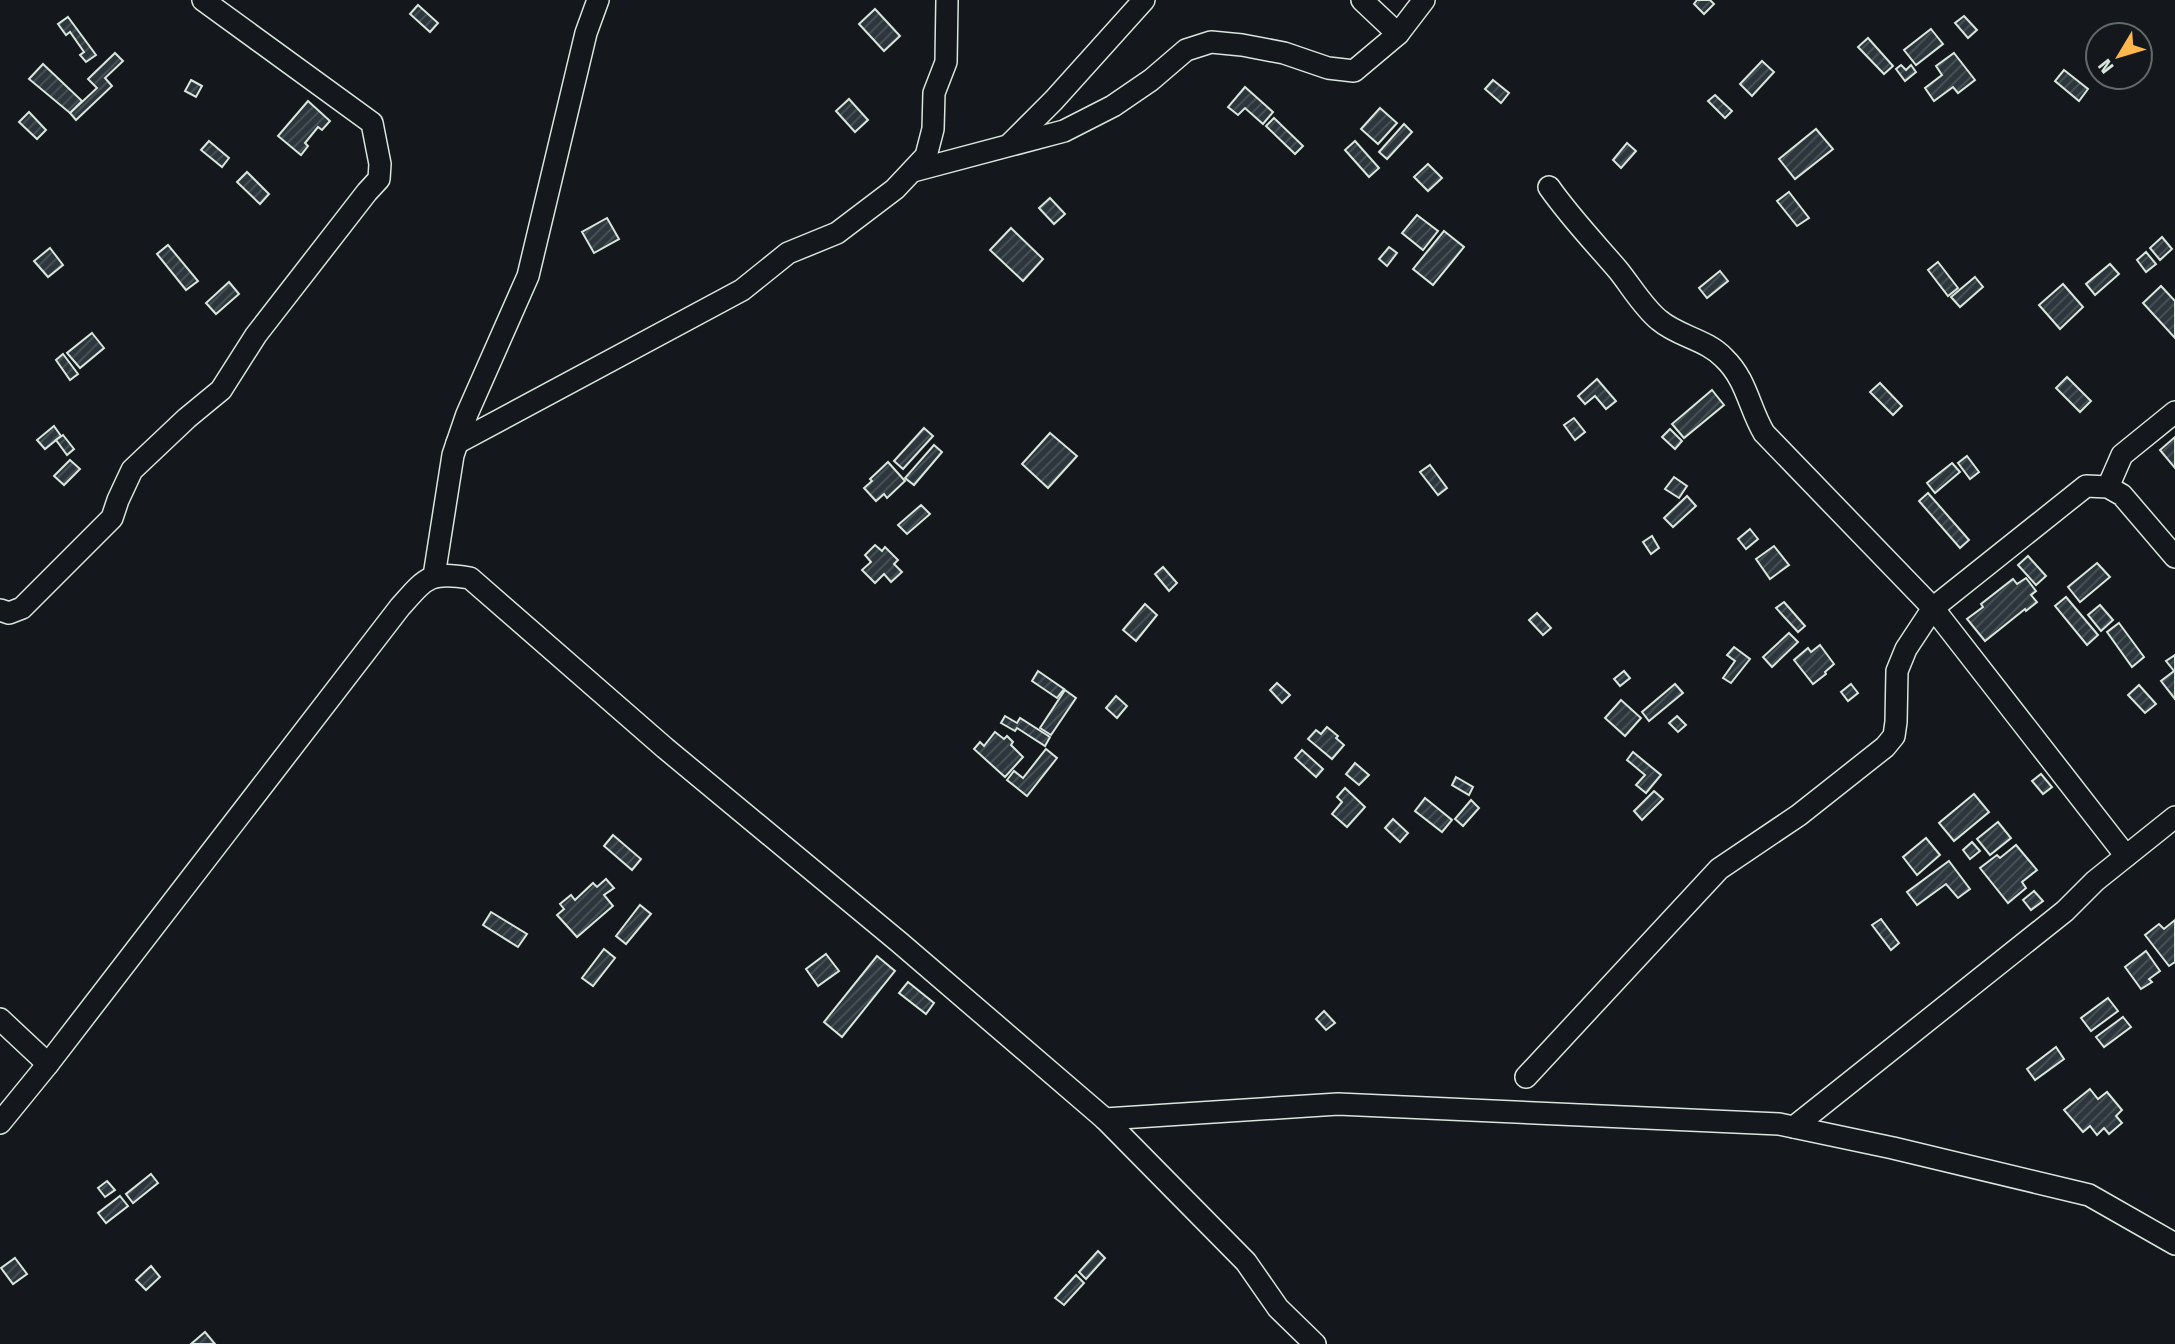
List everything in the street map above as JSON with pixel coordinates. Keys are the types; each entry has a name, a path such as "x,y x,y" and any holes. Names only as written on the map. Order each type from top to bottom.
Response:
{"street":[{"path":"0,610 9,613 22,608 112,518 132,470 221,390 256,335 379,179 380,164 372,123 203,0"},
{"path":"434,576 453,455 467,414 528,276 586,33 598,0"},
{"path":"457,443 742,290 788,253 837,233 895,189 926,156 933,129 934,93 946,62 947,0"},
{"path":"1010,144 1054,100 1144,0"},
{"path":"1362,0 1398,34"},
{"path":"913,171 1064,131 1122,100 1186,50 1211,42 1284,53 1328,68 1354,71 1398,34 1424,0"},
{"path":"1549,187 1569,215 1659,320 1684,336 1710,346 1725,358 1749,394 1754,416 1764,433 1933,608 2126,856"},
{"path":"2108,487 2122,455 2175,412"},
{"path":"1526,1077 1719,869 1799,815 1885,747 1894,736 1897,671 1906,649 1933,608 2087,485 2108,487 2122,495 2175,557"},
{"path":"0,1123 400,607 417,588 434,576 470,578 665,748 899,942 1105,1119 1246,1262 1278,1308 1315,1344"},
{"path":"1794,1127 2065,911 2095,881 2175,817"},
{"path":"0,1019 48,1064"},
{"path":"1105,1119 1338,1104 1779,1124 1894,1148 2089,1195 2175,1244"}],"building":[{"path":"1697,0 1710,0 1714,4 1704,14 1694,4"},
{"path":"418,5 438,23 430,32 410,14"},
{"path":"875,9 900,36 884,51 859,24"},
{"path":"1964,16 1977,30 1968,38 1955,23"},
{"path":"68,17 96,55 86,62 80,55 84,52 70,32 66,35 58,24"},
{"path":"1931,29 1943,44 1916,65 1904,50"},
{"path":"1868,38 1893,66 1884,74 1858,47"},
{"path":"115,53 123,61 105,78 112,86 76,120 70,113 97,88 88,79"},
{"path":"1954,53 1975,80 1958,93 1953,87 1934,101 1925,88 1942,75 1936,66"},
{"path":"1762,61 1774,72 1752,96 1740,84"},
{"path":"43,64 82,101 70,113 29,79"},
{"path":"1901,65 1906,70 1911,65 1916,72 1905,81 1896,69"},
{"path":"2064,70 2086,91 2079,101 2055,81"},
{"path":"191,80 202,86 196,97 185,91"},
{"path":"1493,80 1509,93 1501,103 1485,89"},
{"path":"1245,87 1273,112 1263,124 1245,108 1238,115 1228,107"},
{"path":"1715,95 1732,111 1725,118 1708,101"},
{"path":"849,99 868,120 855,132 836,111"},
{"path":"308,101 330,121 322,130 318,127 305,143 308,146 301,155 278,136"},
{"path":"1380,108 1397,123 1378,144 1361,129"},
{"path":"29,112 46,130 37,139 19,122"},
{"path":"1274,118 1303,146 1295,154 1266,126"},
{"path":"1404,124 1412,132 1387,159 1379,152"},
{"path":"1816,129 1833,149 1795,179 1779,159"},
{"path":"209,141 229,158 222,167 201,150"},
{"path":"1355,141 1379,168 1369,177 1345,150"},
{"path":"1627,143 1636,151 1621,168 1613,160"},
{"path":"1428,164 1442,178 1428,191 1414,177"},
{"path":"247,172 269,194 260,204 237,182"},
{"path":"1789,192 1809,218 1797,226 1777,201"},
{"path":"1050,198 1065,214 1054,224 1039,208"},
{"path":"1417,215 1438,231 1423,250 1402,233"},
{"path":"607,218 619,239 594,253 582,232"},
{"path":"1011,228 1043,259 1023,281 990,250"},
{"path":"1444,231 1464,247 1433,285 1413,269"},
{"path":"2162,237 2172,249 2160,260 2150,248"},
{"path":"168,245 198,281 186,290 157,254"},
{"path":"1389,247 1397,253 1387,266 1379,259"},
{"path":"50,248 63,265 48,277 34,261"},
{"path":"2146,252 2156,264 2146,272 2137,260"},
{"path":"1938,262 1958,288 1948,296 1928,270"},
{"path":"2110,264 2119,274 2095,295 2086,284"},
{"path":"1720,271 1728,281 1707,298 1699,288"},
{"path":"1975,277 1983,287 1960,307 1951,297"},
{"path":"229,282 239,294 216,314 206,303"},
{"path":"2063,284 2083,307 2060,329 2039,305"},
{"path":"2161,286 2175,301 2175,338 2143,303"},
{"path":"92,333 104,348 80,368 67,353"},
{"path":"63,354 78,374 70,380 56,360"},
{"path":"2067,377 2091,401 2080,412 2056,388"},
{"path":"1597,379 1616,401 1606,409 1595,396 1585,404 1578,396"},
{"path":"1880,383 1902,406 1893,415 1870,392"},
{"path":"1712,390 1724,405 1684,438 1672,424"},
{"path":"1574,418 1585,432 1575,440 1564,425"},
{"path":"54,426 61,436 45,449 37,440"},
{"path":"924,428 933,436 903,469 894,461"},
{"path":"1670,429 1682,441 1675,449 1662,437"},
{"path":"1050,433 1077,456 1048,488 1022,464"},
{"path":"63,435 74,449 67,455 56,440"},
{"path":"2175,437 2175,468 2160,450"},
{"path":"934,445 942,452 914,485 905,478"},
{"path":"1967,456 1979,472 1970,479 1958,463"},
{"path":"70,460 80,469 64,485 54,476"},
{"path":"888,462 905,481 887,498 884,494 876,501 864,488"},
{"path":"1952,463 1960,472 1935,493 1927,483"},
{"path":"1430,465 1447,488 1438,495 1420,472"},
{"path":"1674,477 1687,486 1679,498 1665,489"},
{"path":"1928,493 1969,540 1960,548 1919,501"},
{"path":"1687,496 1696,506 1673,527 1664,518"},
{"path":"921,505 930,514 907,534 898,525"},
{"path":"1750,529 1758,539 1746,549 1738,539"},
{"path":"1652,536 1659,548 1651,554 1643,542"},
{"path":"875,545 882,551 885,547 898,560 894,564 902,572 891,582 884,574 875,583 862,570 871,562 865,555"},
{"path":"1774,546 1789,565 1770,579 1756,559"},
{"path":"2028,556 2046,576 2036,585 2018,565"},
{"path":"2097,563 2110,577 2080,602 2068,587"},
{"path":"1163,567 1177,583 1169,591 1155,574"},
{"path":"2026,578 2036,591 2031,595 2037,602 1985,641 1967,619 1983,607 1981,604 2013,579 2017,584"},
{"path":"2066,597 2098,635 2087,645 2055,606"},
{"path":"1784,602 1805,626 1798,632 1776,608"},
{"path":"1145,604 1157,615 1136,641 1123,630"},
{"path":"2100,605 2113,620 2101,631 2088,615"},
{"path":"1537,613 1551,628 1543,635 1529,620"},
{"path":"2119,623 2144,657 2132,667 2107,632"},
{"path":"1789,633 1798,642 1772,667 1763,657"},
{"path":"1820,645 1834,664 1813,684 1794,660 1808,648 1811,652"},
{"path":"1734,647 1750,659 1731,683 1723,678 1735,661 1727,655"},
{"path":"2175,655 2175,699 2161,681 2174,671 2166,661"},
{"path":"1038,671 1064,689 1057,698 1032,681"},
{"path":"1624,671 1630,678 1620,686 1614,679"},
{"path":"1277,683 1290,695 1282,703 1270,690"},
{"path":"1675,684 1683,693 1649,721 1642,712"},
{"path":"1851,684 1858,693 1848,701 1841,692"},
{"path":"2139,685 2156,704 2145,713 2128,695"},
{"path":"1065,690 1076,698 1051,735 1040,728"},
{"path":"1116,696 1127,706 1117,718 1106,708"},
{"path":"1621,700 1641,718 1625,736 1605,718"},
{"path":"1005,716 1017,723 1020,718 1050,737 1045,746 1017,728 1015,731 1001,723"},
{"path":"1677,716 1686,725 1678,732 1669,723"},
{"path":"1327,727 1344,745 1332,759 1308,739 1316,730 1321,734"},
{"path":"995,732 1004,739 1007,736 1013,742 1011,745 1023,757 1005,777 974,749 980,742 984,746"},
{"path":"1046,749 1057,758 1027,796 1007,780 1014,771 1023,778"},
{"path":"1302,750 1323,769 1316,777 1295,758"},
{"path":"1633,752 1661,775 1646,793 1636,785 1645,775 1627,760"},
{"path":"1355,763 1369,775 1359,785 1346,774"},
{"path":"2041,774 2052,787 2043,794 2032,781"},
{"path":"1456,777 1473,787 1469,795 1452,785"},
{"path":"1345,788 1365,807 1347,827 1332,814 1342,802 1337,797"},
{"path":"1654,791 1663,799 1642,820 1634,811"},
{"path":"1974,794 1989,812 1954,841 1939,823"},
{"path":"1425,798 1452,820 1442,832 1415,811"},
{"path":"1471,800 1479,808 1463,826 1455,819"},
{"path":"1393,819 1408,833 1400,842 1385,828"},
{"path":"1998,822 2011,838 1990,855 1977,839"},
{"path":"613,835 641,859 632,870 604,846"},
{"path":"1926,838 1940,855 1917,875 1903,857"},
{"path":"1972,842 1980,851 1970,859 1963,850"},
{"path":"2016,845 2037,870 2022,882 2026,888 2008,903 1980,868 1997,855 2000,858"},
{"path":"1949,861 1970,889 1958,898 1946,884 1917,905 1907,892"},
{"path":"606,879 614,888 604,895 613,906 577,937 557,915 564,909 560,904 571,895 575,900 593,883 597,887"},
{"path":"2034,891 2043,901 2031,910 2023,900"},
{"path":"640,905 651,914 626,944 616,936"},
{"path":"491,912 527,934 518,947 483,925"},
{"path":"1881,919 1899,943 1891,950 1872,925"},
{"path":"2175,920 2175,962 2169,966 2145,935 2159,924 2164,929"},
{"path":"604,949 615,958 593,986 582,978"},
{"path":"2146,951 2160,971 2149,979 2152,982 2141,989 2125,967"},
{"path":"826,954 839,971 818,986 806,969"},
{"path":"877,956 895,971 842,1037 824,1022"},
{"path":"908,982 934,1003 926,1014 899,993"},
{"path":"2108,998 2118,1011 2091,1031 2081,1018"},
{"path":"1324,1011 1335,1023 1326,1030 1316,1019"},
{"path":"2123,1017 2131,1027 2104,1047 2096,1037"},
{"path":"2056,1047 2064,1059 2035,1080 2027,1069"},
{"path":"2090,1089 2098,1099 2107,1092 2122,1110 2116,1116 2122,1123 2109,1134 2104,1128 2097,1135 2090,1126 2083,1132 2064,1110"},
{"path":"151,1174 158,1183 133,1203 126,1194"},
{"path":"107,1181 115,1190 105,1197 98,1188"},
{"path":"120,1196 128,1206 106,1223 98,1213"},
{"path":"1098,1251 1105,1258 1086,1279 1079,1272"},
{"path":"15,1258 27,1274 13,1284 1,1268"},
{"path":"151,1266 160,1277 146,1290 136,1280"},
{"path":"1076,1275 1084,1283 1064,1305 1055,1298"},
{"path":"205,1332 215,1344 191,1344"}]}
